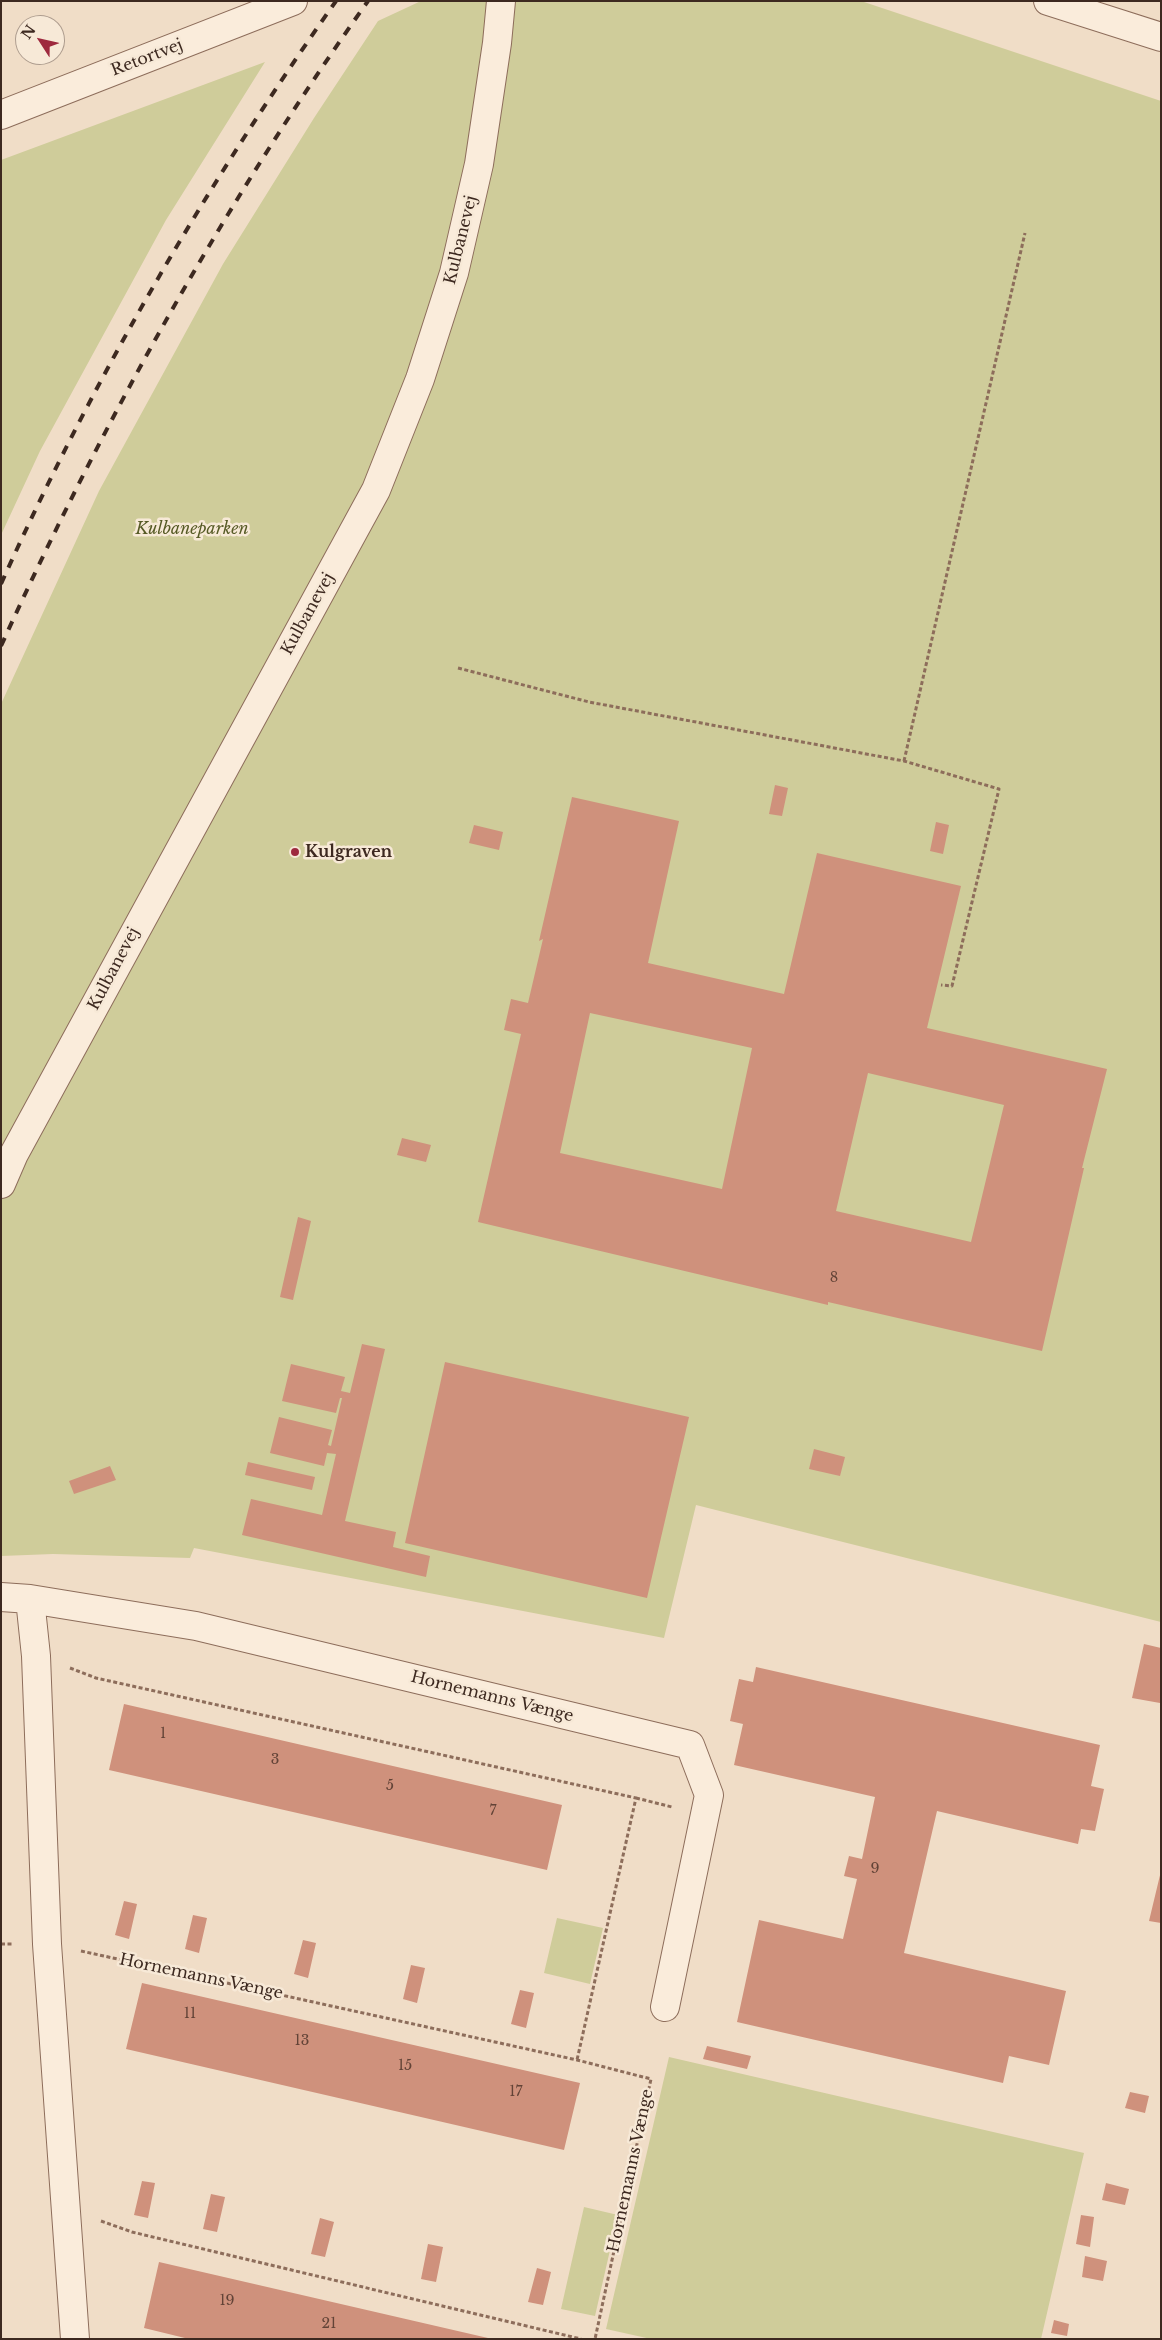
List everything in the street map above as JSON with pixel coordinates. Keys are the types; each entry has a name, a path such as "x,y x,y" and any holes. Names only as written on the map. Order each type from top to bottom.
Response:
{"street":[{"name":"Retortvej","path":"1,115 294,1"},
{"name":"Kulbanevej","path":"1,1184 14,1154 376,490 420,379 454,274 479,164 497,43 501,1"},
{"path":"1048,1 1161,37"},
{"name":"Hornemanns Vænge","path":"1,1597 30,1599 196,1626 690,1745 709,1795 665,2007"},
{"path":"30,1599 36,1656 48,1944 75,2339"}],"path":[{"path":"904,761 1026,234"},
{"path":"458,668 589,702 904,761 999,789 952,986 942,985"},
{"path":"36,1656 96,1678 636,1798 577,2060"},
{"name":"Hornemanns Vænge","path":"1,1944 48,1944 577,2060 651,2079 595,2339"},
{"path":"65,2208 132,2232 581,2339"}],"green space":[{"name":"Kulbaneparken","path":"421,1 861,1 1161,101 1161,1622 696,1505 664,1638 194,1548 190,1558 53,1554 1,1556 1,704 99,491 223,264 314,118 378,21"},
{"path":"265,62 166,220 40,451 1,535 1,160"},
{"path":"557,1918 603,1928 590,1984 544,1973"},
{"path":"669,2057 1084,2153 1041,2339 651,2339 606,2329"},
{"path":"584,2207 618,2215 595,2316 561,2309"}],"building":[{"path":"775,785 788,788 782,816 769,814"},
{"path":"572,797 679,821 648,963 784,994 817,853 961,886 927,1028 1107,1069 1082,1168 1084,1168 1042,1351 828,1302 828,1305 478,1222 521,1034 504,1030 511,999 528,1003 543,939 539,941","holes":["590,1013 752,1048 722,1189 560,1153","868,1073 1004,1105 971,1242 836,1211"]},
{"path":"936,822 949,825 943,854 930,851"},
{"path":"474,825 503,832 499,850 469,843"},
{"path":"402,1138 431,1145 426,1162 397,1155"},
{"path":"298,1217 311,1221 293,1300 280,1297"},
{"path":"362,1344 385,1349 345,1521 396,1532 393,1547 430,1556 426,1577 242,1535 251,1499 322,1515 336,1454 327,1453 324,1466 270,1453 279,1417 332,1430 328,1445 331,1446 342,1398 340,1398 336,1413 282,1401 291,1364 345,1377 341,1391 350,1393"},
{"path":"445,1362 689,1417 647,1598 405,1543"},
{"path":"814,1449 845,1457 840,1476 809,1469"},
{"path":"248,1462 315,1477 312,1490 245,1475"},
{"path":"110,1466 116,1480 74,1494 69,1481"},
{"path":"1144,1644 1161,1648 1160,1703 1132,1698"},
{"path":"756,1667 1100,1745 1091,1786 1104,1789 1095,1831 1081,1829 1078,1844 937,1811 904,1953 1066,1991 1049,2065 1009,2056 1003,2083 737,2022 759,1920 843,1939 857,1879 844,1876 849,1856 862,1859 875,1797 734,1765 743,1724 730,1721 739,1679 753,1682"},
{"path":"124,1704 562,1805 547,1870 109,1770"},
{"path":"1161,1871 1161,1923 1149,1921"},
{"path":"124,1901 137,1904 129,1939 115,1935"},
{"path":"193,1915 207,1918 199,1953 185,1949"},
{"path":"303,1940 316,1943 308,1978 294,1974"},
{"path":"411,1965 425,1968 417,2003 403,1999"},
{"path":"142,1983 580,2083 564,2150 126,2049"},
{"path":"520,1990 534,1993 526,2028 511,2024"},
{"path":"707,2046 751,2056 747,2069 703,2059"},
{"path":"1130,2092 1149,2096 1145,2113 1125,2108"},
{"path":"142,2181 155,2183 148,2218 134,2215"},
{"path":"1106,2183 1129,2189 1125,2205 1102,2200"},
{"path":"211,2194 225,2197 217,2232 203,2229"},
{"path":"1081,2215 1094,2217 1090,2247 1076,2244"},
{"path":"320,2218 334,2222 325,2257 311,2254"},
{"path":"428,2244 443,2247 436,2282 421,2279"},
{"path":"1085,2256 1107,2261 1103,2281 1082,2277"},
{"path":"159,2262 488,2339 189,2339 144,2328"},
{"path":"537,2268 551,2272 543,2305 528,2302"},
{"path":"1054,2320 1069,2324 1067,2336 1051,2333"}],"railway":[{"path":"1,584 74,432 155,284 242,140 336,1"},
{"path":"1,646 82,478 124,396 169,315 264,156 368,1"}],"place":[{"name":"Kulgraven","path":"295,852"}]}
